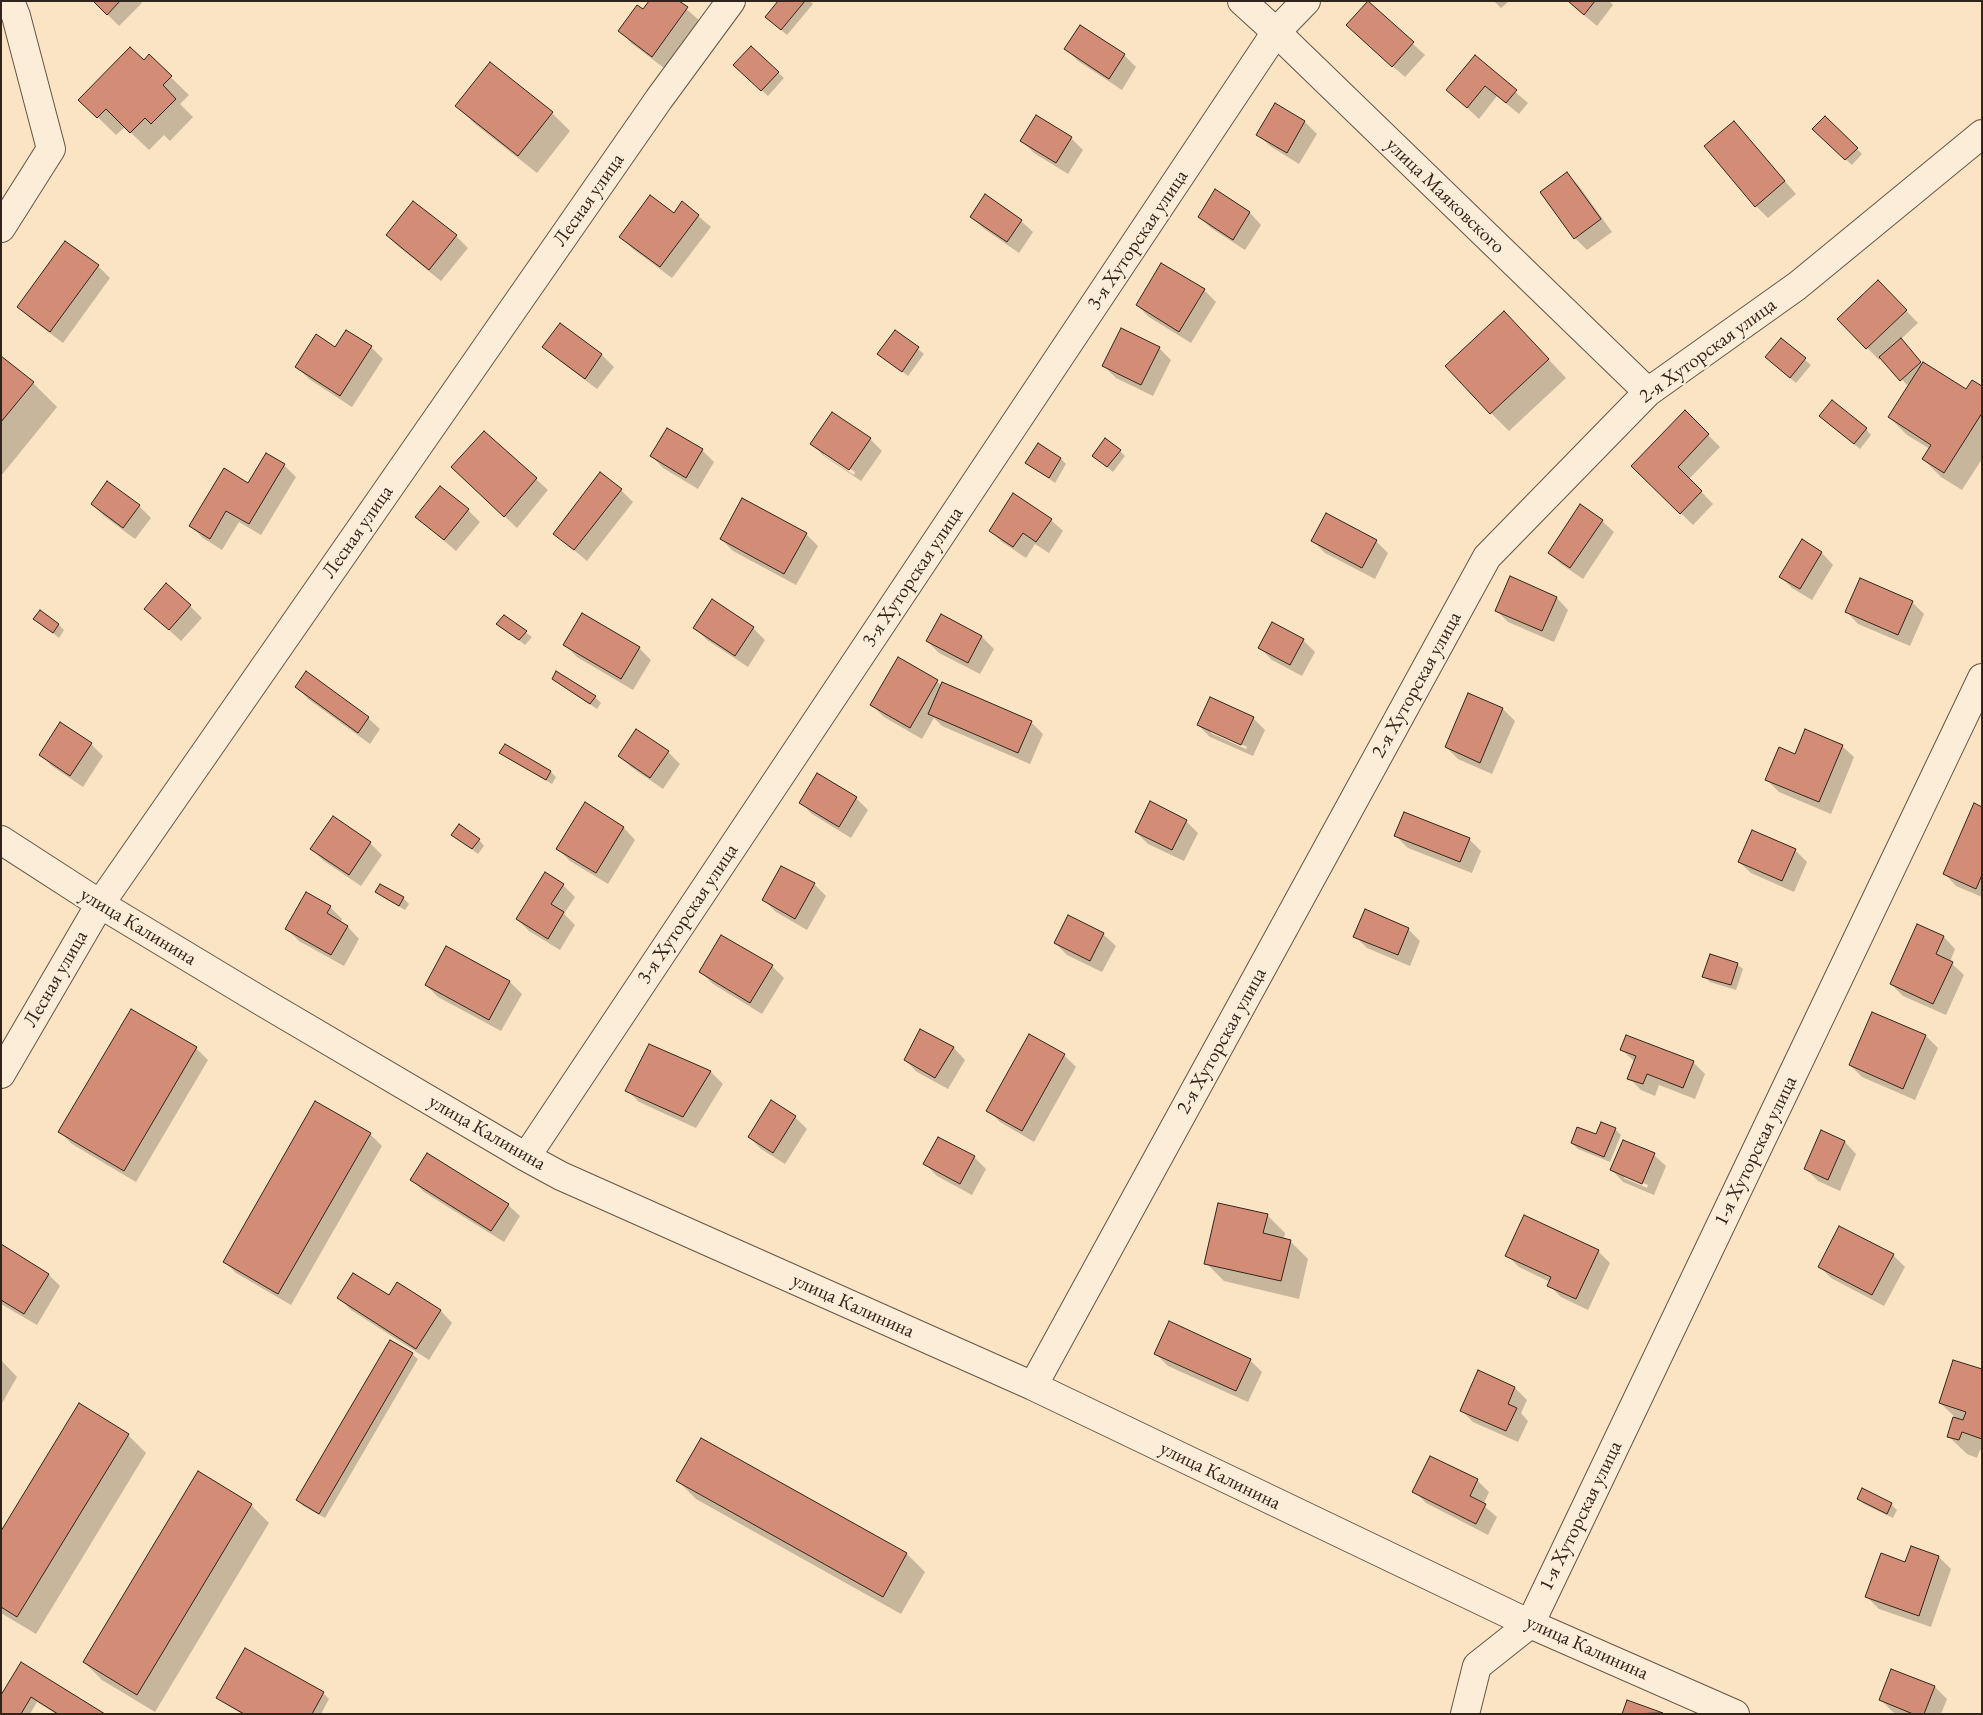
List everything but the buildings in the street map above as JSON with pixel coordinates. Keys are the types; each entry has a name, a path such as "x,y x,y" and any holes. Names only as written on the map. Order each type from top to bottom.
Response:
{"street":[{"path":"1,228 51,149 16,16 10,1"},
{"name":"Лесная улица","path":"1,1074 100,904 647,116 731,1"},
{"name":"улица Маяковского","path":"1242,1 1648,392"},
{"name":"3-я Хуторская улица","path":"526,1157 1276,32 1306,1"},
{"name":"2-я Хуторская улица","path":"1033,1386 1487,557 1648,392 1797,286 1982,134"},
{"name":"1-я Хуторская улица","path":"1530,1624 1982,678"},
{"name":"улица Калинина","path":"1,840 100,904 526,1157 570,1180 1033,1386 1530,1624 1735,1714"},
{"path":"1465,1714 1477,1666 1530,1624"}]}
